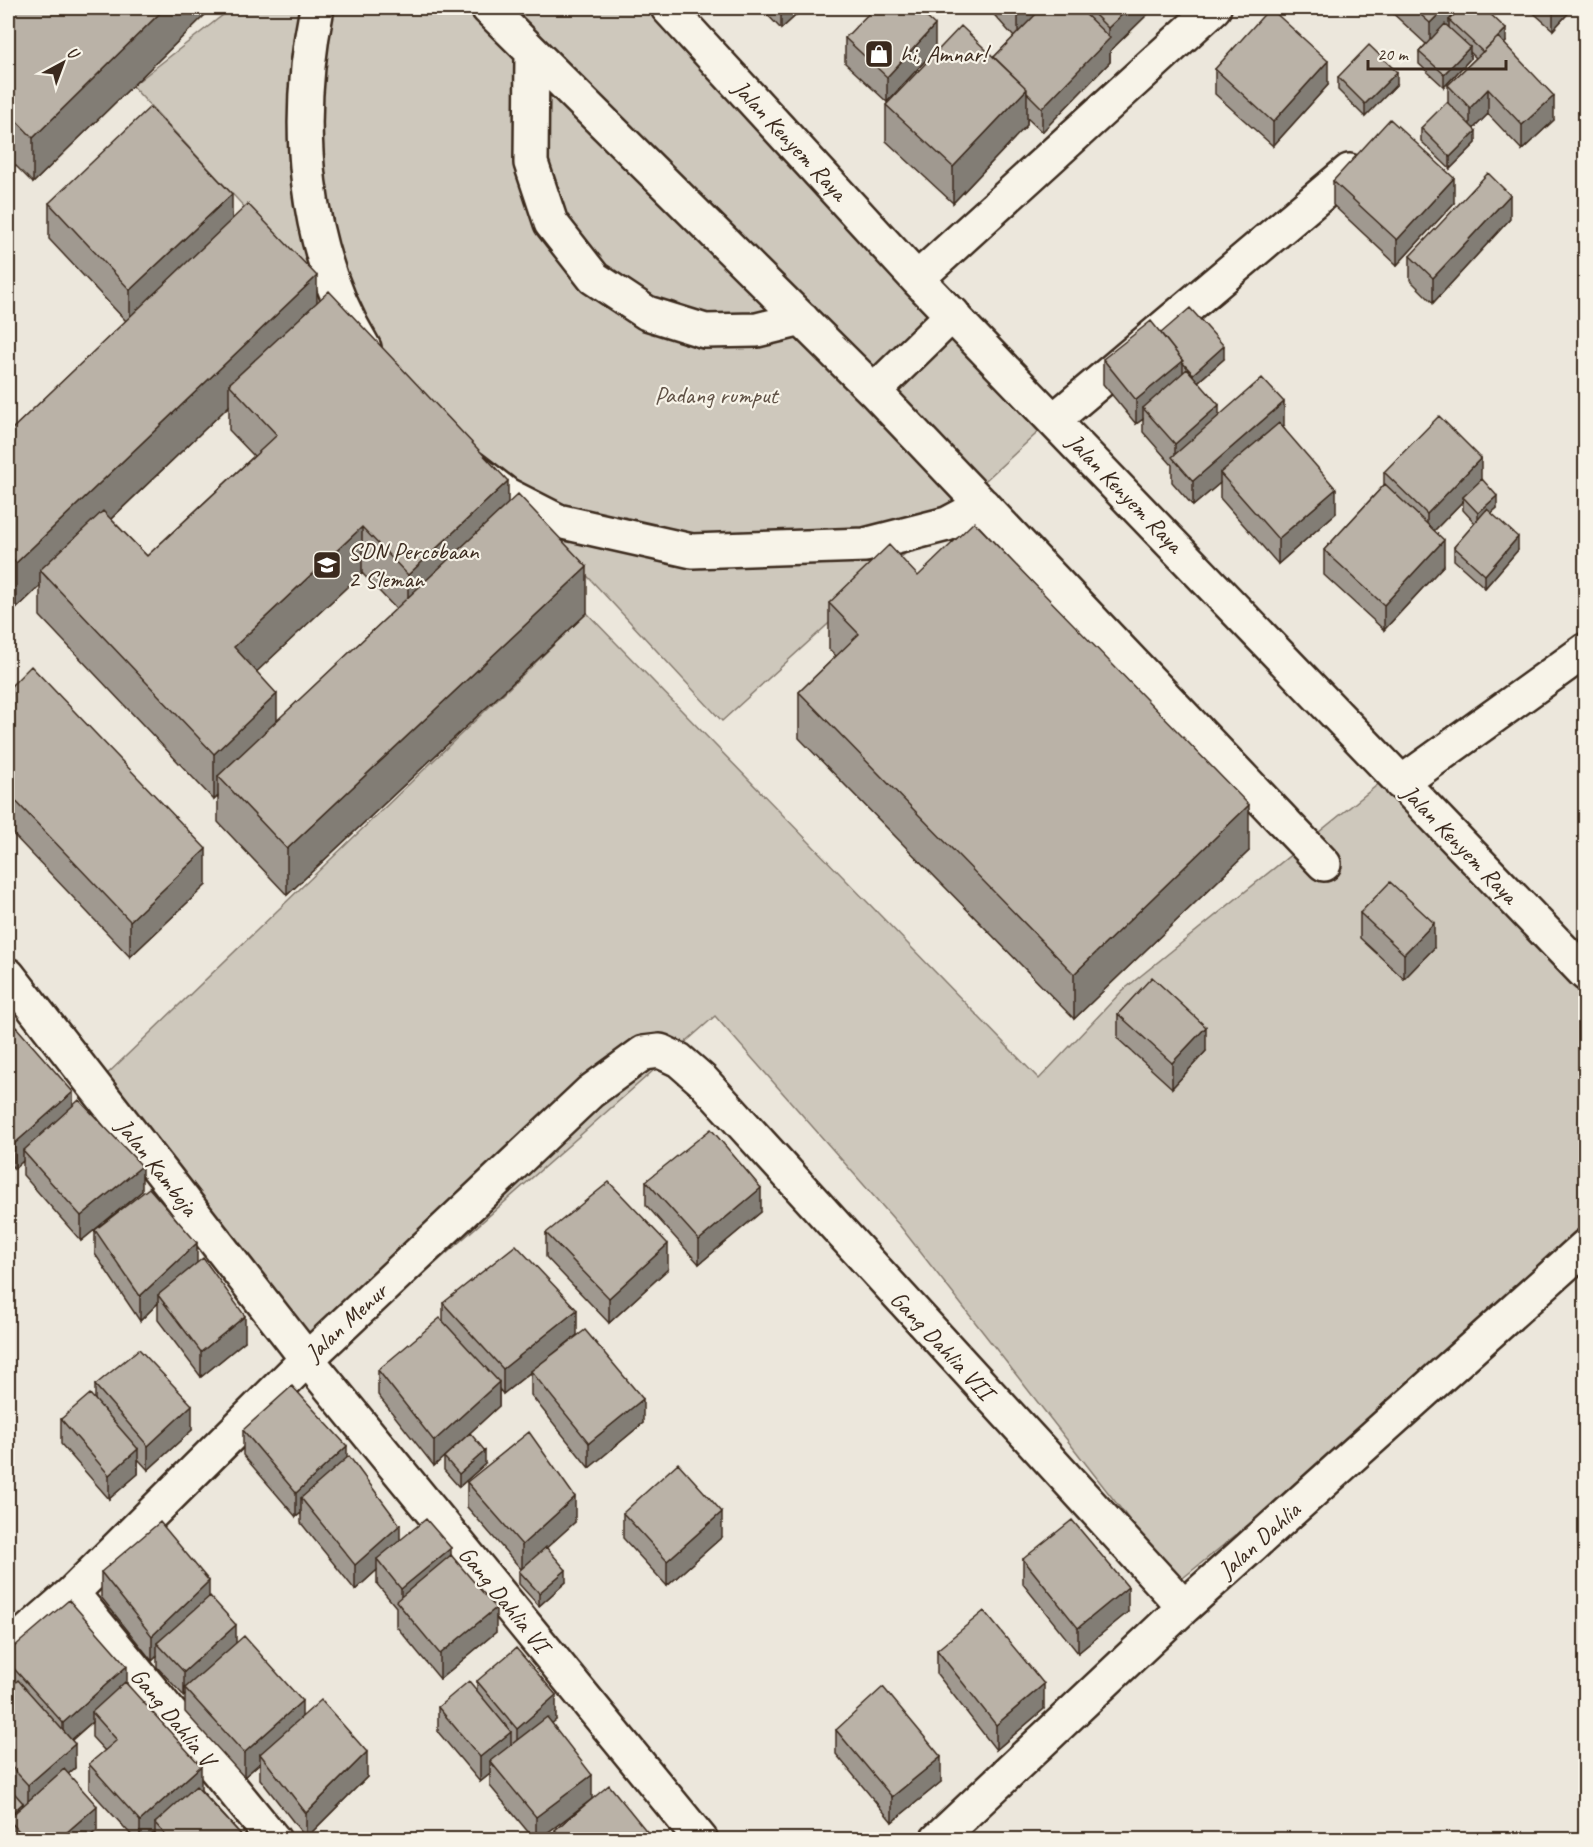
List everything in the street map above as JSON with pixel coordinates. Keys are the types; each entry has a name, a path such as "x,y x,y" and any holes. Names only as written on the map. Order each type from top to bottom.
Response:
{"street":[{"path":"317,8 307,57 305,145 311,207 326,259 353,329 383,376"},
{"path":"488,8 874,391 1324,864"},
{"name":"Jalan Kenyem Raya","path":"668,8 917,279 1586,974"},
{"path":"917,279 1214,8"},
{"path":"532,54 531,163 551,223 594,278 648,313 705,330 757,330 802,319"},
{"path":"1054,420 1349,171"},
{"path":"874,391 953,315"},
{"path":"449,448 507,495 558,521 692,551 865,545 946,524 983,505"},
{"path":"1401,783 1586,650"},
{"name":"Jalan Kamboja","path":"8,975 307,1359"},
{"name":"Jalan Menur","path":"8,1649 72,1593 307,1359 590,1092 644,1053 660,1051 679,1060 703,1081"},
{"name":"Gang Dahlia VII","path":"703,1081 1184,1607"},
{"name":"Jalan Dahlia","path":"937,1839 1184,1607 1586,1246"},
{"name":"Gang Dahlia VI","path":"307,1359 701,1839"},
{"name":"Gang Dahlia V","path":"72,1593 274,1839"}],"green space":[{"name":"Padang rumput","path":"232,8 646,8 1046,425 722,721 132,86"},
{"path":"587,613 1039,1079 1122,991 1381,782 1585,997 1585,1251 1178,1582 900,1226 715,1016 317,1368 100,1081"}],"building":[{"path":"8,8 165,8 33,138 8,112"},
{"path":"874,8 916,8 935,25 887,77 845,38"},
{"path":"1010,8 1028,8 1018,16"},
{"path":"1042,8 1079,8 1110,38 1042,108 1027,93 1027,89 994,57"},
{"path":"1088,8 1129,8 1108,28"},
{"path":"1270,8 1328,61 1273,122 1215,69"},
{"path":"1413,8 1445,8 1430,23"},
{"path":"1461,8 1484,8 1506,29 1483,52 1449,20"},
{"path":"1445,24 1470,47 1444,74 1419,52"},
{"path":"961,26 1027,89 953,167 886,105"},
{"path":"1498,37 1554,96 1522,125 1488,89 1470,108 1448,85"},
{"path":"1369,45 1397,72 1365,104 1338,77"},
{"path":"1447,102 1476,131 1450,157 1421,128"},
{"path":"150,107 232,194 130,290 49,203"},
{"path":"1390,119 1454,178 1397,240 1333,181"},
{"path":"1488,173 1510,195 1433,278 1410,256"},
{"path":"248,204 317,276 16,563 8,554 8,433"},
{"name":"SDN Percobaan 2 Sleman","path":"329,291 508,481 408,575 362,527 234,647 277,694 214,754 40,570 103,511 147,556 277,435 229,384"},
{"path":"1190,308 1224,346 1193,374 1161,333"},
{"path":"1151,321 1183,361 1136,400 1103,359"},
{"path":"1187,369 1219,405 1175,444 1143,408"},
{"path":"1262,378 1284,402 1193,481 1172,457"},
{"path":"1439,416 1481,458 1427,514 1384,472"},
{"path":"1279,423 1336,489 1278,539 1220,473"},
{"path":"1482,479 1497,496 1478,513 1463,497"},
{"path":"1385,484 1444,540 1384,605 1324,550"},
{"name":"SDN Percobaan 2 Sleman","path":"518,494 587,567 287,849 218,776"},
{"path":"1487,509 1518,537 1485,575 1454,547"},
{"path":"974,522 1249,805 1074,974 799,692 859,634 829,603 889,545 918,576"},
{"path":"31,666 206,849 130,921 8,793 8,689"},
{"path":"1390,882 1434,923 1404,954 1360,913"},
{"path":"1152,977 1206,1027 1172,1063 1118,1014"},
{"path":"16,1027 73,1092 14,1144 8,1137 8,1035"},
{"path":"79,1100 142,1166 81,1216 23,1151"},
{"path":"711,1129 761,1188 699,1240 646,1181"},
{"path":"609,1182 668,1244 609,1298 546,1233"},
{"path":"149,1188 197,1243 140,1296 95,1230"},
{"path":"516,1245 577,1310 503,1369 443,1303"},
{"path":"203,1258 245,1316 201,1352 158,1295"},
{"path":"440,1318 499,1382 434,1441 378,1370"},
{"path":"585,1330 643,1399 589,1443 531,1371"},
{"path":"139,1349 192,1405 148,1446 95,1385"},
{"path":"292,1386 347,1446 296,1493 243,1430"},
{"path":"90,1394 138,1449 109,1475 61,1419"},
{"path":"529,1432 575,1497 522,1545 467,1482"},
{"path":"470,1433 485,1451 459,1474 444,1457"},
{"path":"349,1456 400,1525 355,1565 301,1498"},
{"path":"678,1463 722,1512 667,1561 623,1513"},
{"path":"426,1519 451,1548 401,1589 377,1559"},
{"path":"1072,1520 1128,1587 1078,1628 1023,1559"},
{"path":"160,1522 209,1581 152,1636 101,1572"},
{"path":"546,1547 566,1570 539,1593 519,1571"},
{"path":"451,1555 496,1608 440,1654 396,1601"},
{"path":"210,1596 236,1625 184,1672 157,1643"},
{"path":"69,1600 127,1666 63,1723 8,1662 8,1652"},
{"path":"984,1611 1044,1684 996,1725 937,1650"},
{"path":"244,1636 302,1701 244,1753 185,1688"},
{"path":"516,1648 556,1695 517,1729 477,1681"},
{"path":"18,1680 75,1744 28,1785 8,1763 8,1689"},
{"path":"469,1681 511,1732 480,1757 438,1707"},
{"path":"125,1682 201,1766 140,1821 89,1764 117,1740 92,1712"},
{"path":"883,1687 941,1757 892,1797 836,1730"},
{"path":"321,1700 367,1752 306,1813 260,1754"},
{"path":"547,1717 592,1775 536,1817 490,1761"},
{"path":"64,1769 97,1806 59,1839 26,1839 8,1819"},
{"path":"609,1785 653,1839 563,1839 555,1830"},
{"path":"8,1786 23,1803 8,1817"},
{"path":"196,1786 245,1839 169,1839 155,1823"}],"place":[{"name":"hi, Amnar!","path":"879,54"},
{"name":"SDN Percobaan 2 Sleman","path":"327,565"}]}
